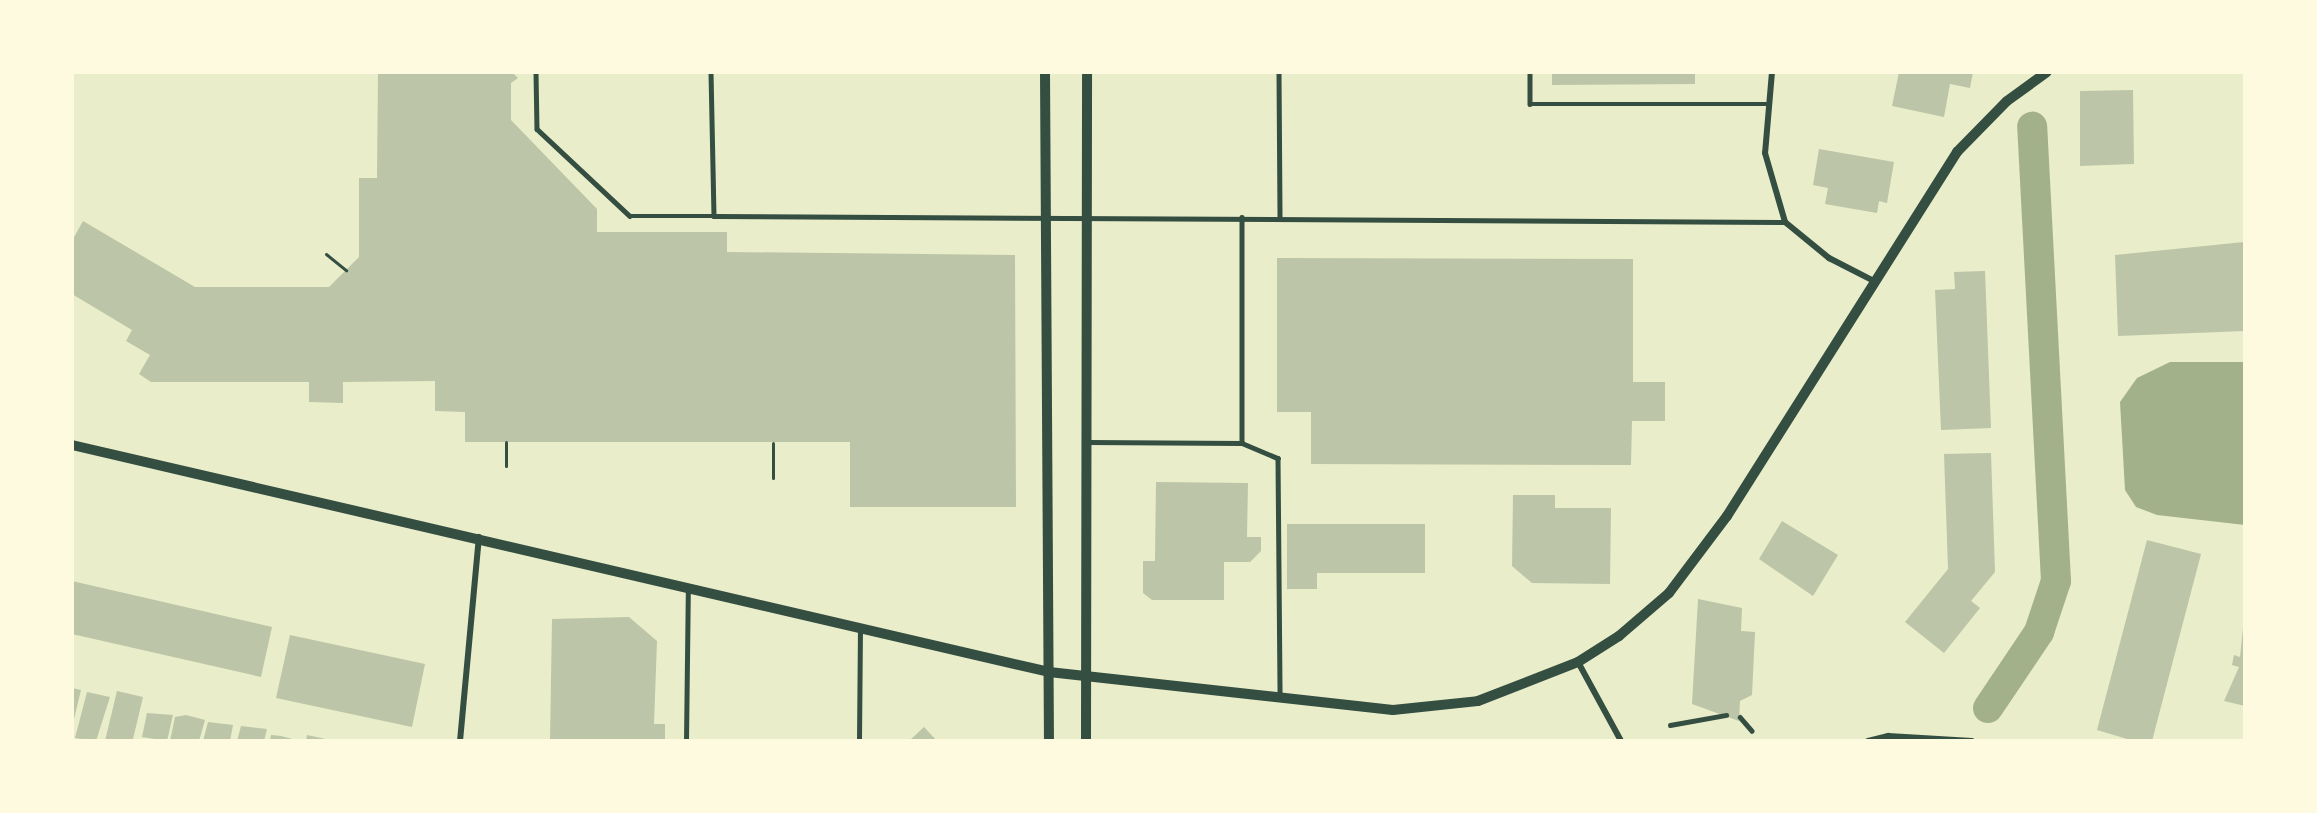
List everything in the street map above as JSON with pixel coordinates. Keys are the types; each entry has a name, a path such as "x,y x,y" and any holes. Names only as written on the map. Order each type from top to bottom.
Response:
{"street":[{"path":"1045,72 1048,741"},
{"path":"1086,741 1087,72"},
{"path":"1772,72 1766,104 1766,153 1785,222 1829,258 1872,280"},
{"path":"72,445 479,536 860,631 1049,672 1280,701 1440,708 1524,686 1578,662 1650,612 1699,559 1872,280 1957,152 2007,101 2047,72"},
{"path":"459,741 479,536"},
{"path":"1578,662 1621,741"},
{"path":"1868,741 1888,736 1972,741"}],"lane":[{"path":"536,72 537,129 630,216 1280,217 1785,222"},
{"path":"711,72 714,216"},
{"path":"1279,72 1280,217"},
{"path":"1530,72 1530,105 1766,104"},
{"path":"1242,217 1242,443"},
{"path":"1088,442 1242,443 1278,458 1280,701"},
{"path":"686,741 688,588"},
{"path":"859,741 860,631"},
{"path":"1670,725 1726,715"},
{"path":"1740,717 1752,731"}],"path":[{"path":"326,254 346,270"},
{"path":"506,442 506,466"},
{"path":"773,443 773,478"}],"shaded area":[{"path":"2170,362 2245,362 2245,525 2157,515 2136,507 2125,490 2120,402 2137,378"}],"building":[{"path":"378,72 512,72 518,78 511,83 511,120 597,209 597,232 727,232 727,252 1015,255 1016,507 850,507 850,442 465,442 465,412 435,411 435,381 343,382 343,403 309,402 309,382 151,382 139,374 150,355 126,341 132,330 72,294 72,241 83,221 195,287 329,287 359,257 359,178 377,178"},
{"path":"1552,72 1695,72 1695,84 1552,85"},
{"path":"1899,72 1973,72 1970,88 1950,84 1944,117 1892,106"},
{"path":"2133,90 2134,164 2080,166 2080,91"},
{"path":"1819,149 1894,162 1887,203 1879,201 1877,213 1825,204 1828,188 1813,185"},
{"path":"2244,242 2245,331 2118,336 2115,255"},
{"path":"1277,258 1633,259 1633,382 1665,382 1665,421 1632,421 1631,465 1311,464 1311,412 1277,412"},
{"path":"1985,271 1991,428 1941,430 1935,290 1955,289 1954,272"},
{"path":"1991,453 1995,572 1971,601 1980,608 1944,653 1905,622 1948,569 1944,454"},
{"path":"1156,482 1248,483 1247,537 1261,537 1261,551 1250,562 1224,562 1224,600 1152,600 1143,593 1143,561 1155,561"},
{"path":"1513,495 1555,495 1555,508 1611,508 1610,584 1532,583 1512,566"},
{"path":"1782,521 1838,555 1813,596 1759,559"},
{"path":"1287,524 1425,524 1425,573 1317,573 1317,589 1287,589"},
{"path":"2147,540 2201,554 2152,741 2134,741 2097,730"},
{"path":"72,581 272,627 261,677 72,634"},
{"path":"1698,599 1742,608 1741,631 1755,632 1752,695 1740,701 1739,721 1692,704"},
{"path":"629,617 657,641 654,724 665,724 665,741 550,741 552,619"},
{"path":"2243,628 2245,629 2245,706 2224,701 2239,667 2232,665 2234,655 2240,657"},
{"path":"290,635 425,664 412,727 276,698"},
{"path":"72,688 81,690 73,723 72,723"},
{"path":"117,691 143,697 133,739 105,741"},
{"path":"87,692 110,697 96,741 75,738"},
{"path":"147,713 173,715 167,741 142,737"},
{"path":"186,715 205,720 199,741 170,741 175,717"},
{"path":"208,722 233,725 230,741 203,741"},
{"path":"241,726 267,729 264,741 237,741"},
{"path":"924,727 937,741 909,741"},
{"path":"271,735 281,736 300,741 270,741"},
{"path":"307,735 330,740 330,741 306,741"}],"waterway":[{"path":"1988,708 2039,632 2056,581 2032,127"}]}
